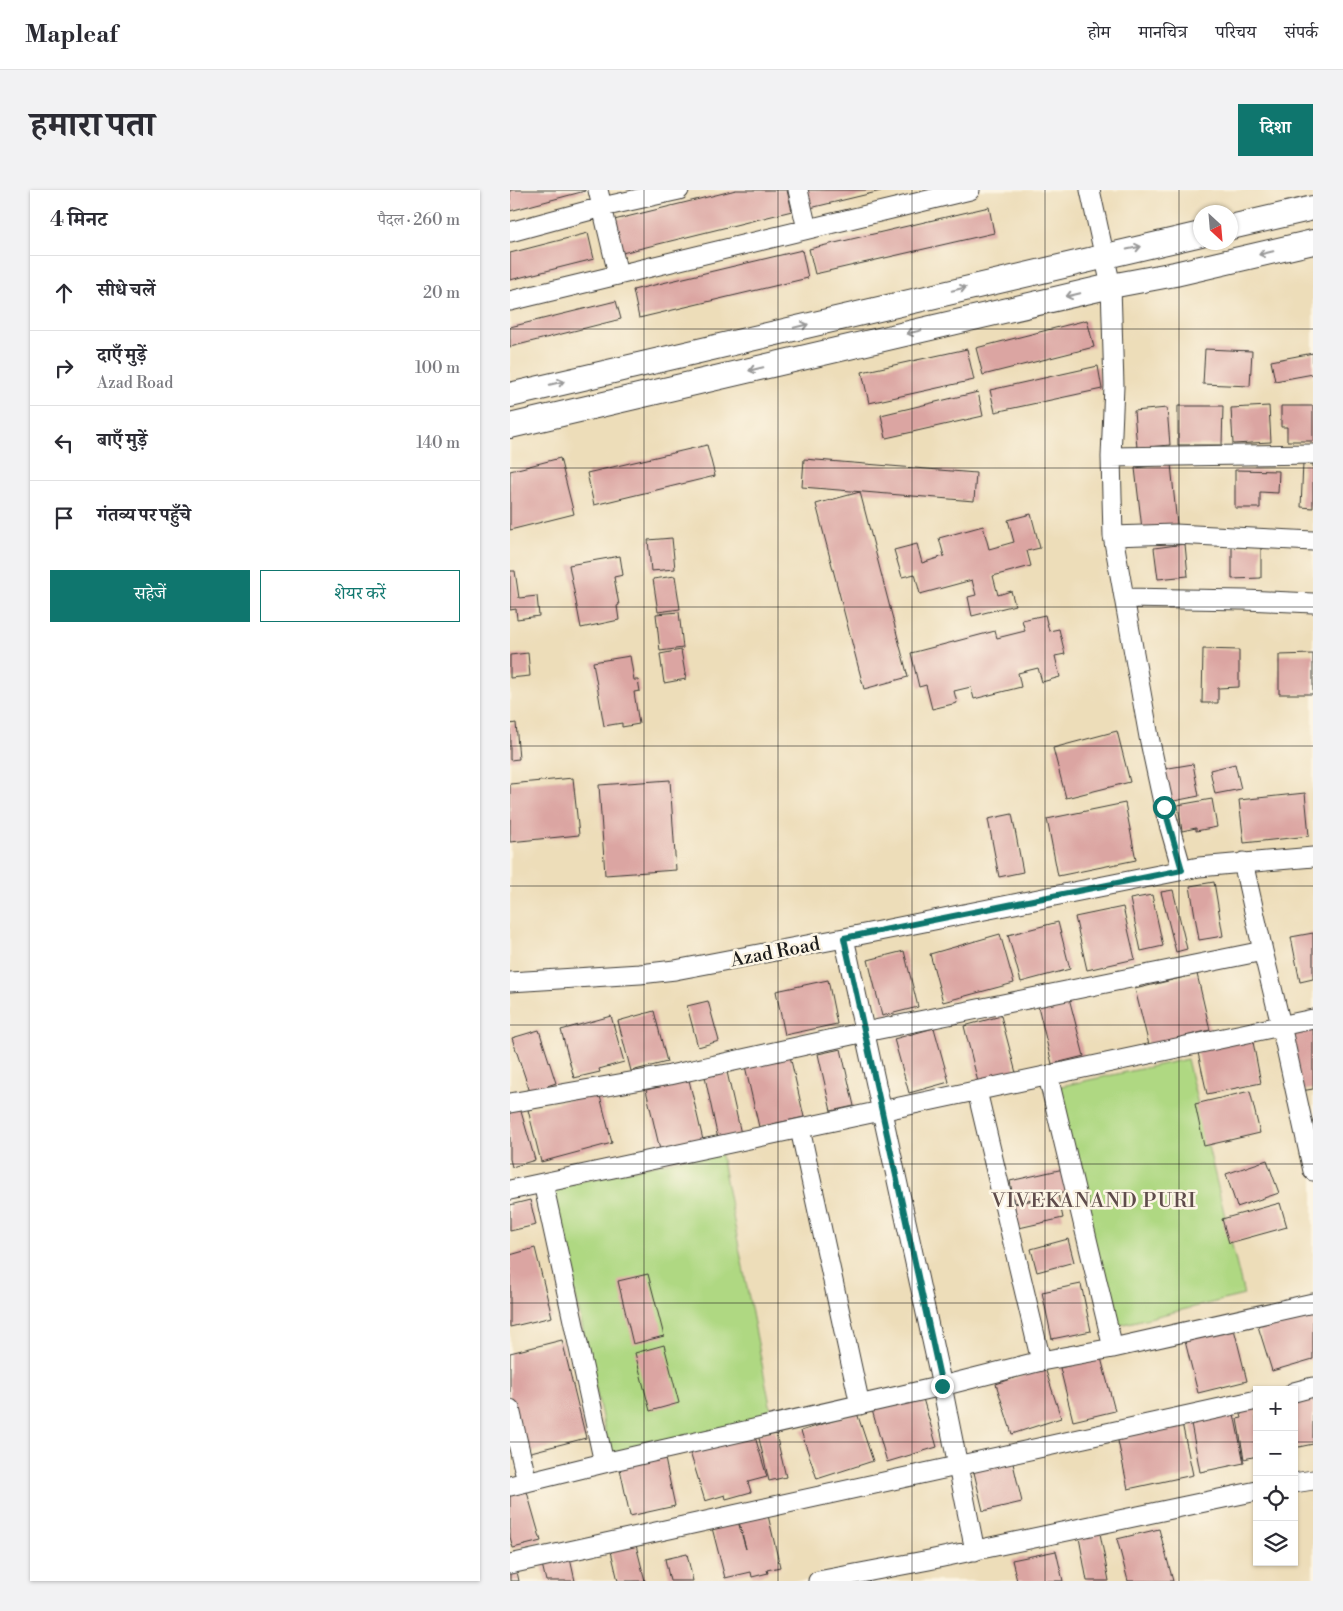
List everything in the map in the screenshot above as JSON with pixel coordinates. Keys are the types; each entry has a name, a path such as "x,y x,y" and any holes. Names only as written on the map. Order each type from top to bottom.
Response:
{"street":[{"path":"510,232 600,198 679,190"},
{"path":"798,190 807,229"},
{"path":"510,301 970,190"},
{"path":"1090,190 1111,286 1114,386 1111,457 1113,536 1148,737 1164,807 1182,870"},
{"path":"600,198 618,274"},
{"path":"1238,225 1313,208"},
{"path":"510,394 1193,236"},
{"path":"510,426 1111,286 1176,274 1313,242"},
{"path":"1111,457 1313,454"},
{"path":"1113,536 1175,534 1313,541"},
{"path":"1124,598 1313,603"},
{"name":"Azad Road","path":"510,982 675,970 1182,870 1243,862 1313,857"},
{"path":"1243,862 1281,1025 1306,1106 1313,1171"},
{"path":"844,938 976,1550"},
{"path":"510,1103 670,1076 865,1032 1263,951"},
{"path":"510,1190 1313,1019"},
{"path":"1048,1076 1113,1348"},
{"path":"977,1091 1041,1361"},
{"path":"800,1129 860,1405"},
{"path":"543,1183 604,1463"},
{"path":"510,1409 518,1484 942,1386 1041,1361 1113,1348 1313,1303"},
{"path":"1298,1391 1313,1387"},
{"path":"510,1564 1253,1401"},
{"path":"1298,1483 1313,1480"},
{"path":"818,1581 1253,1492"}],"green space":[{"path":"1187,1059 1244,1295 1112,1327 1052,1088"},
{"path":"720,1150 773,1420 611,1458 552,1188"}],"building":[{"path":"510,190 585,190 585,191 510,211"},
{"path":"736,190 787,190 792,211 618,254 610,221"},
{"path":"801,190 880,190 881,191 806,209"},
{"path":"989,207 994,233 815,274 809,249"},
{"path":"588,233 594,259 510,280 510,253"},
{"path":"802,250 808,278 639,318 633,290"},
{"path":"616,301 621,319 510,347 510,327"},
{"path":"1087,320 1094,347 983,375 976,348"},
{"path":"967,349 974,380 869,403 862,372"},
{"path":"1205,349 1252,351 1250,386 1203,384"},
{"path":"1313,353 1313,374 1275,381 1271,361"},
{"path":"1098,366 1102,389 995,412 990,390"},
{"path":"978,392 983,416 886,438 881,415"},
{"path":"1178,406 1223,406 1222,445 1178,445"},
{"path":"1269,406 1271,442 1233,444 1231,408"},
{"path":"1281,406 1313,406 1313,441 1287,441 1287,427 1281,427"},
{"path":"1167,408 1170,445 1137,448 1134,411"},
{"path":"707,445 715,476 594,505 587,473"},
{"path":"560,458 574,514 510,530 510,471"},
{"path":"804,459 976,473 974,501 802,487"},
{"path":"1303,463 1313,464 1313,508 1301,507"},
{"path":"1171,464 1177,525 1142,529 1135,468"},
{"path":"1235,470 1279,471 1278,493 1260,492 1260,508 1235,508"},
{"path":"860,492 908,677 864,689 816,504"},
{"path":"1031,514 1040,548 1027,551 1031,566 993,576 998,595 1011,591 1015,605 972,616 968,597 976,595 972,580 920,594 915,574 902,577 894,550 917,544 922,563 944,556 939,538 983,526 989,549 1014,542 1008,520"},
{"path":"672,538 675,569 651,571 648,540"},
{"path":"1185,544 1188,576 1158,579 1154,548"},
{"path":"1232,547 1261,547 1261,578 1232,579"},
{"path":"620,556 623,575 614,577 619,605 617,606 619,620 581,628 569,565"},
{"path":"510,571 515,571 519,598 537,596 539,616 517,619 516,609 510,610"},
{"path":"675,576 680,609 658,612 653,579"},
{"path":"679,612 683,648 660,651 656,614"},
{"path":"1045,615 1049,631 1059,629 1065,654 1055,656 1060,677 1042,682 1038,668 1018,673 1021,687 974,699 971,687 954,691 957,703 932,709 926,685 919,687 911,653 995,631 997,638 1025,631 1022,620"},
{"path":"1203,649 1239,650 1239,687 1218,688 1218,703 1202,703"},
{"path":"681,650 686,679 664,683 660,654"},
{"path":"528,653 530,676 510,678 510,655"},
{"path":"1313,654 1313,694 1279,694 1279,655"},
{"path":"630,656 634,680 638,680 640,691 634,692 639,724 622,727 622,723 604,726 593,662"},
{"path":"516,723 519,759 510,760 510,724"},
{"path":"1117,731 1130,782 1066,798 1053,748"},
{"path":"1193,764 1199,796 1169,802 1163,769"},
{"path":"1235,764 1241,789 1215,794 1210,770"},
{"path":"573,778 579,835 510,842 510,784"},
{"path":"670,780 676,870 605,875 599,785"},
{"path":"1305,793 1309,836 1244,843 1239,800"},
{"path":"1212,799 1217,827 1196,831 1196,828 1182,831 1178,805"},
{"path":"1125,803 1136,860 1058,876 1047,819"},
{"path":"1012,814 1023,872 999,877 988,819"},
{"path":"1214,882 1223,936 1199,940 1190,886"},
{"path":"1173,890 1187,949 1176,952 1161,892"},
{"path":"1152,895 1163,946 1141,951 1130,899"},
{"path":"1123,907 1135,959 1087,970 1075,917"},
{"path":"1058,922 1070,969 1021,982 1008,935"},
{"path":"1313,933 1313,979 1300,982 1291,937"},
{"path":"1000,934 1014,983 943,1002 930,954"},
{"path":"904,951 918,1007 882,1016 868,960"},
{"path":"1197,974 1210,1030 1149,1045 1135,989"},
{"path":"828,980 837,1024 785,1035 776,991"},
{"path":"1069,998 1084,1056 1052,1064 1038,1006"},
{"path":"708,1001 719,1041 698,1047 687,1006"},
{"path":"654,1011 667,1062 631,1071 618,1021"},
{"path":"611,1016 624,1062 599,1069 600,1072 574,1078 561,1030"},
{"path":"1001,1016 1016,1073 978,1082 964,1026"},
{"path":"1313,1027 1313,1089 1301,1091 1290,1031"},
{"path":"934,1028 949,1082 909,1093 894,1039"},
{"path":"539,1030 556,1083 530,1092 512,1038"},
{"path":"1252,1037 1261,1083 1207,1094 1197,1048"},
{"path":"841,1049 854,1106 831,1111 818,1054"},
{"path":"790,1056 804,1117 759,1127 745,1066"},
{"path":"727,1072 741,1134 718,1139 705,1077"},
{"path":"689,1080 703,1140 660,1150 646,1090"},
{"path":"1250,1091 1260,1133 1204,1146 1195,1104"},
{"path":"599,1092 612,1143 541,1162 528,1110"},
{"path":"520,1108 535,1160 512,1167 510,1159 510,1111"},
{"path":"1267,1160 1279,1193 1237,1207 1226,1174"},
{"path":"1068,1168 1072,1190 1014,1203 1010,1181"},
{"path":"1058,1195 1063,1218 1019,1228 1014,1204"},
{"path":"530,1200 536,1225 510,1231 510,1205"},
{"path":"1280,1203 1287,1227 1229,1243 1222,1219"},
{"path":"1068,1239 1074,1262 1037,1272 1031,1249"},
{"path":"535,1248 552,1317 510,1327 510,1255"},
{"path":"648,1274 664,1336 633,1344 618,1281"},
{"path":"1081,1284 1091,1331 1052,1339 1042,1292"},
{"path":"1313,1307 1313,1359 1272,1371 1257,1323"},
{"path":"1233,1325 1247,1381 1198,1393 1184,1337"},
{"path":"562,1340 586,1438 523,1454 510,1402 510,1353"},
{"path":"664,1345 679,1403 650,1411 635,1353"},
{"path":"1101,1358 1115,1411 1073,1421 1060,1368"},
{"path":"1045,1368 1061,1418 1012,1434 996,1384"},
{"path":"922,1395 937,1447 887,1462 872,1410"},
{"path":"1313,1396 1313,1444 1298,1447 1298,1431 1298,1399"},
{"path":"1233,1409 1244,1463 1200,1472 1190,1418"},
{"path":"1253,1409 1253,1457 1244,1459 1237,1419 1242,1418 1240,1411"},
{"path":"857,1413 873,1461 817,1479 801,1431"},
{"path":"1182,1423 1193,1475 1128,1489 1117,1436"},
{"path":"753,1430 767,1477 748,1482 751,1492 726,1499 725,1495 705,1501 689,1449"},
{"path":"775,1430 786,1477 769,1481 758,1434"},
{"path":"664,1454 675,1506 630,1516 619,1464"},
{"path":"1012,1459 1022,1502 983,1511 973,1468"},
{"path":"525,1485 541,1541 513,1548 510,1537 510,1490"},
{"path":"767,1511 780,1567 767,1570 768,1573 752,1577 751,1572 725,1578 711,1524 737,1518 746,1549 738,1518"},
{"path":"1099,1528 1109,1581 1087,1581 1078,1532"},
{"path":"1159,1529 1173,1581 1128,1581 1117,1539"},
{"path":"635,1541 645,1581 618,1581 610,1547"},
{"path":"1056,1551 1063,1581 1017,1581 1012,1560"},
{"path":"569,1554 575,1581 546,1581 541,1560"},
{"path":"687,1554 693,1581 670,1581 665,1559"},
{"path":"516,1567 519,1581 510,1581 510,1568"}],"district":[{"name":"VIVEKANAND PURI","path":"1094,1200"}],"route":[{"path":"942,1386 844,938 1182,870 1164,807"}]}
